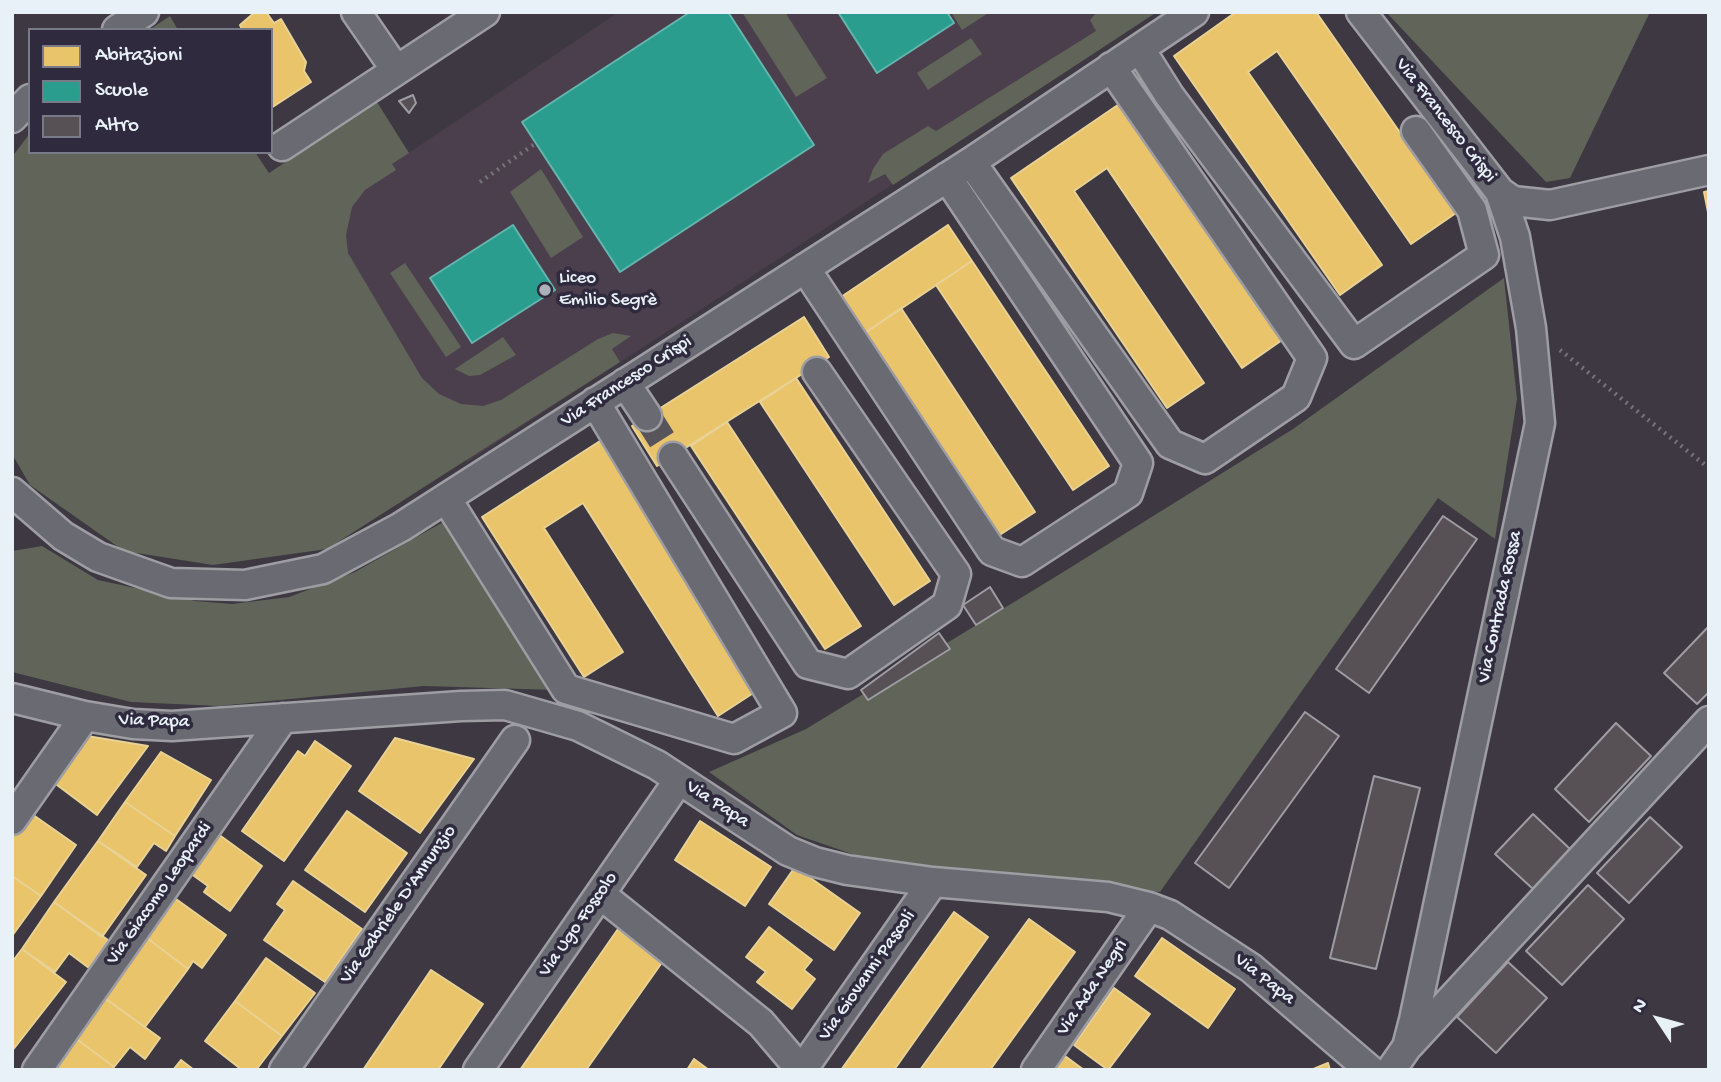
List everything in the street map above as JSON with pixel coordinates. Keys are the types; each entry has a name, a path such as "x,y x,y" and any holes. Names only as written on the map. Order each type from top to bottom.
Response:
{"street":[{"path":"120,28 144,12"},
{"path":"356,12 396,70"},
{"path":"282,146 485,12"},
{"name":"Via Francesco Crispi","path":"17,508 98,557 171,583 245,585 323,569 401,527 971,162 1194,12"},
{"name":"Via Francesco Crispi","path":"1361,12 1500,192 1524,205 1549,205 1709,170"},
{"path":"1140,49 1170,95 1354,344 1484,255 1472,210 1416,131"},
{"path":"971,162 1170,444 1205,459 1296,397 1312,358 1111,67"},
{"path":"12,118 28,101"},
{"path":"805,268 992,551 1022,562 1128,494 1138,463 947,177"},
{"name":"Via Contrada Rossa","path":"1404,1046 1540,423 1531,328 1515,237 1500,192"},
{"path":"673,457 808,664 848,674 947,605 956,574 817,372"},
{"path":"625,383 647,416"},
{"path":"446,498 566,688 734,739 782,713 595,402"},
{"name":"Via Papa","path":"14,697 85,716 133,724 172,726 505,705 578,726 625,748 788,851 815,862 847,870 933,882 1108,897 1149,906 1199,932 1251,968 1370,1070"},
{"path":"12,820 85,716"},
{"name":"Via Giacomo Leopardi","path":"37,1070 283,718"},
{"path":"1382,1070 1388,1049 1396,1036 1404,1046 1709,721"},
{"name":"Via Gabriele D'Annunzio","path":"284,1070 515,740"},
{"name":"Via Ugo Foscolo","path":"478,1070 679,780"},
{"name":"Via Giovanni Pascoli","path":"801,1070 933,882"},
{"path":"600,894 761,1023 801,1070"},
{"name":"Via Ada Negri","path":"1036,1070 1149,906"}],"path":[{"path":"480,182 536,143"},
{"path":"1531,328 1709,468"}],"shaded area":[{"name":"Liceo Emilio Segrè","path":"619,12 1157,12 467,462 313,217"},
{"path":"742,12 785,12 827,78 796,97"},
{"path":"951,12 990,12 962,30"},
{"path":"1097,12 1157,12 893,185 885,174 868,183 883,154 928,126 936,131 1096,31 1090,20"},
{"path":"1386,12 1650,12 1570,178 1546,182"},
{"path":"170,16 177,28 152,28"},
{"path":"971,38 982,54 928,90 917,73"},
{"path":"377,102 409,153 392,164 396,170 365,190 352,207 346,235 348,253 422,378 439,394 461,404 483,406 501,400 598,339 613,333 631,336 612,349 620,362 327,549 213,565 124,551 30,485 12,454 12,157 28,136 28,154 256,154 269,173"},
{"path":"541,169 583,237 551,258 510,192"},
{"path":"405,263 461,347 446,357 390,273"},
{"path":"1504,278 1517,399 1495,539 1438,498 1160,892 884,865 797,835 709,772 806,729 1060,574 1293,429"},
{"path":"503,337 516,355 480,375 469,376 455,369"},
{"path":"452,517 558,690 424,686 219,706 131,702 12,672 12,551 42,546 98,580 195,601 232,604 289,597 355,572"}],"building: Abitazioni":[{"path":"255,12 266,12 274,23 281,19 306,62 304,71 311,82 273,107 273,28 241,28 240,25"},
{"path":"1236,12 1316,12 1456,213 1411,244 1277,51 1248,72 1382,265 1340,295 1174,56"},
{"path":"1147,85 1179,132 1157,147 1285,338 1242,368 1107,168 1074,191 1204,383 1167,408 1011,178"},
{"path":"1709,191 1709,217 1704,192"},
{"path":"948,225 972,261 865,333 841,297"},
{"path":"972,261 1109,466 1073,490 936,285"},
{"path":"901,308 1035,512 998,536 865,333"},
{"path":"804,317 829,357 657,466 632,426"},
{"path":"796,378 930,581 894,605 760,402"},
{"path":"727,422 861,626 825,649 691,446"},
{"path":"600,441 758,690 718,716 583,503 544,528 623,652 584,677 482,517"},
{"path":"87,736 148,746 97,815 53,782"},
{"path":"395,738 474,759 420,833 359,791"},
{"path":"315,741 351,766 284,861 242,831 298,751 305,756"},
{"path":"161,752 211,780 175,836 125,802"},
{"path":"125,802 175,836 166,851 154,843 137,867 98,841"},
{"path":"347,811 407,853 365,912 305,870"},
{"path":"29,812 76,845 41,896 12,876 12,837"},
{"path":"700,821 771,867 745,906 675,860"},
{"path":"218,834 262,866 230,911 204,892 208,886 190,873"},
{"path":"98,841 146,875 102,937 54,902"},
{"path":"795,867 860,913 834,950 769,904"},
{"path":"12,876 41,896 12,936"},
{"path":"293,881 362,929 325,982 264,940 285,910 277,904"},
{"path":"176,899 226,935 202,968 193,961 188,969 147,938"},
{"path":"54,902 108,940 89,968 69,953 55,972 22,949"},
{"path":"954,912 988,937 894,1070 841,1070"},
{"path":"1029,919 1075,952 990,1070 920,1070"},
{"path":"769,927 812,960 804,970 815,979 792,1009 757,982 766,972 746,957"},
{"path":"618,929 663,961 586,1070 520,1070"},
{"path":"147,938 188,969 145,1027 103,997"},
{"path":"1162,938 1235,989 1208,1028 1135,976"},
{"path":"22,949 66,982 12,1051 12,962"},
{"path":"266,958 315,993 282,1036 235,1001"},
{"path":"431,970 483,1004 438,1070 363,1070"},
{"path":"1114,988 1150,1014 1108,1070 1074,1045"},
{"path":"103,997 160,1038 145,1059 130,1047 114,1067 74,1037"},
{"path":"235,1001 282,1036 256,1070 242,1070 205,1041"},
{"path":"74,1037 114,1067 112,1070 51,1070"},
{"path":"1065,1056 1084,1070 1055,1070"},
{"path":"694,1059 709,1070 687,1070"},
{"path":"181,1060 194,1070 173,1070"},
{"path":"1328,1063 1330,1070 1311,1070"}],"building: Scuole":[{"path":"690,12 728,12 814,145 620,272 522,122"},
{"path":"838,12 947,12 954,23 877,73"},
{"path":"513,225 555,290 472,343 430,278"}],"building: Altro":[{"path":"413,95 416,103 409,113 399,101"},
{"path":"1443,516 1477,539 1369,693 1336,669"},
{"path":"990,587 1003,608 976,625 963,605"},
{"path":"1709,626 1709,692 1697,704 1664,673"},
{"path":"939,633 950,649 868,700 861,690"},
{"path":"1305,712 1339,736 1229,888 1195,863"},
{"path":"1616,723 1651,756 1589,822 1555,789"},
{"path":"1374,776 1420,788 1376,969 1330,958"},
{"path":"1533,814 1570,849 1533,889 1495,854"},
{"path":"1650,817 1682,847 1629,903 1597,873"},
{"path":"1588,885 1624,919 1562,985 1526,951"},
{"path":"1508,962 1547,998 1496,1053 1457,1017"}],"tunnel":[{"path":"647,416 673,457"}],"place":[{"name":"Liceo Emilio Segrè","path":"545,290"}]}
